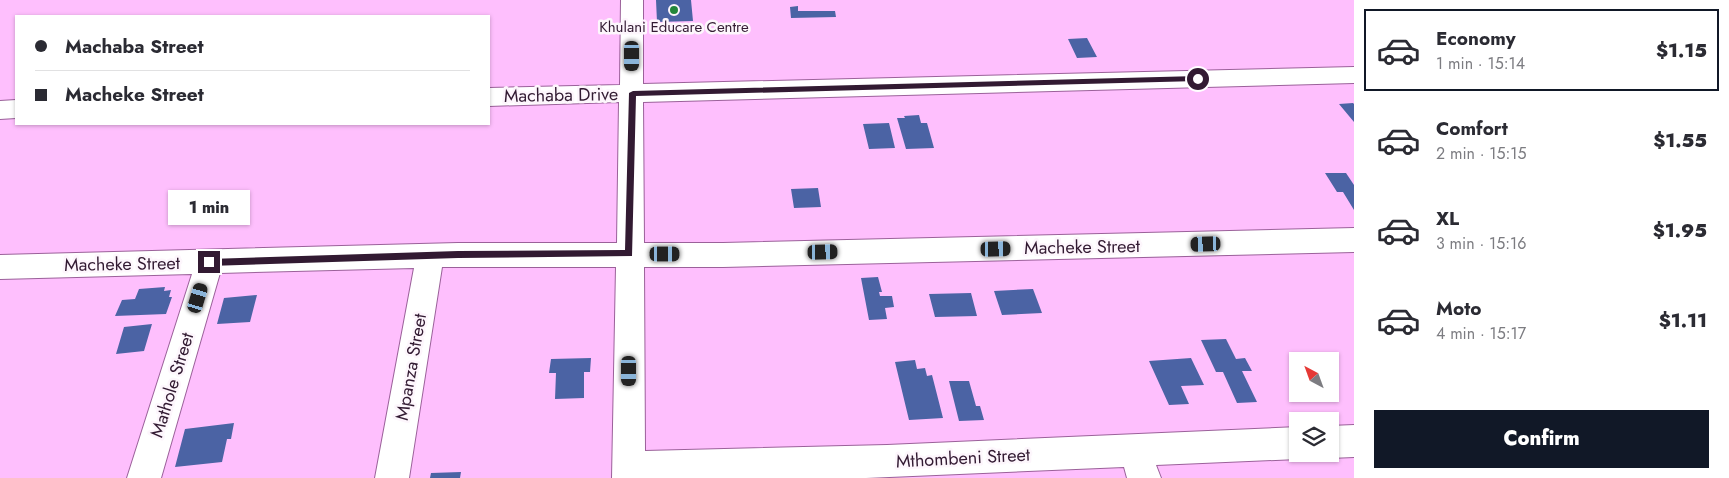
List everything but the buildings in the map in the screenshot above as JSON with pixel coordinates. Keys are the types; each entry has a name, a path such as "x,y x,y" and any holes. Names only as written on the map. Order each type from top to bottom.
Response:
{"street":[{"path":"629,473 629,254 633,93 632,0"},
{"name":"Machaba Drive","path":"490,97 1354,75"},
{"path":"0,110 15,109"},
{"name":"Macheke Street","path":"0,267 430,256 723,254 1354,240"},
{"name":"Mpanza Street","path":"392,478 430,256"},
{"name":"Mathole Street","path":"144,478 209,262"},
{"path":"1339,442 1354,441"},
{"name":"Mthombeni Street","path":"629,473 888,470 1139,464 1289,444"}],"place":[{"name":"Khulani Educare Centre","path":"674,10"}],"route":[{"path":"209,262 458,254 629,254 633,93 1198,79"}]}
